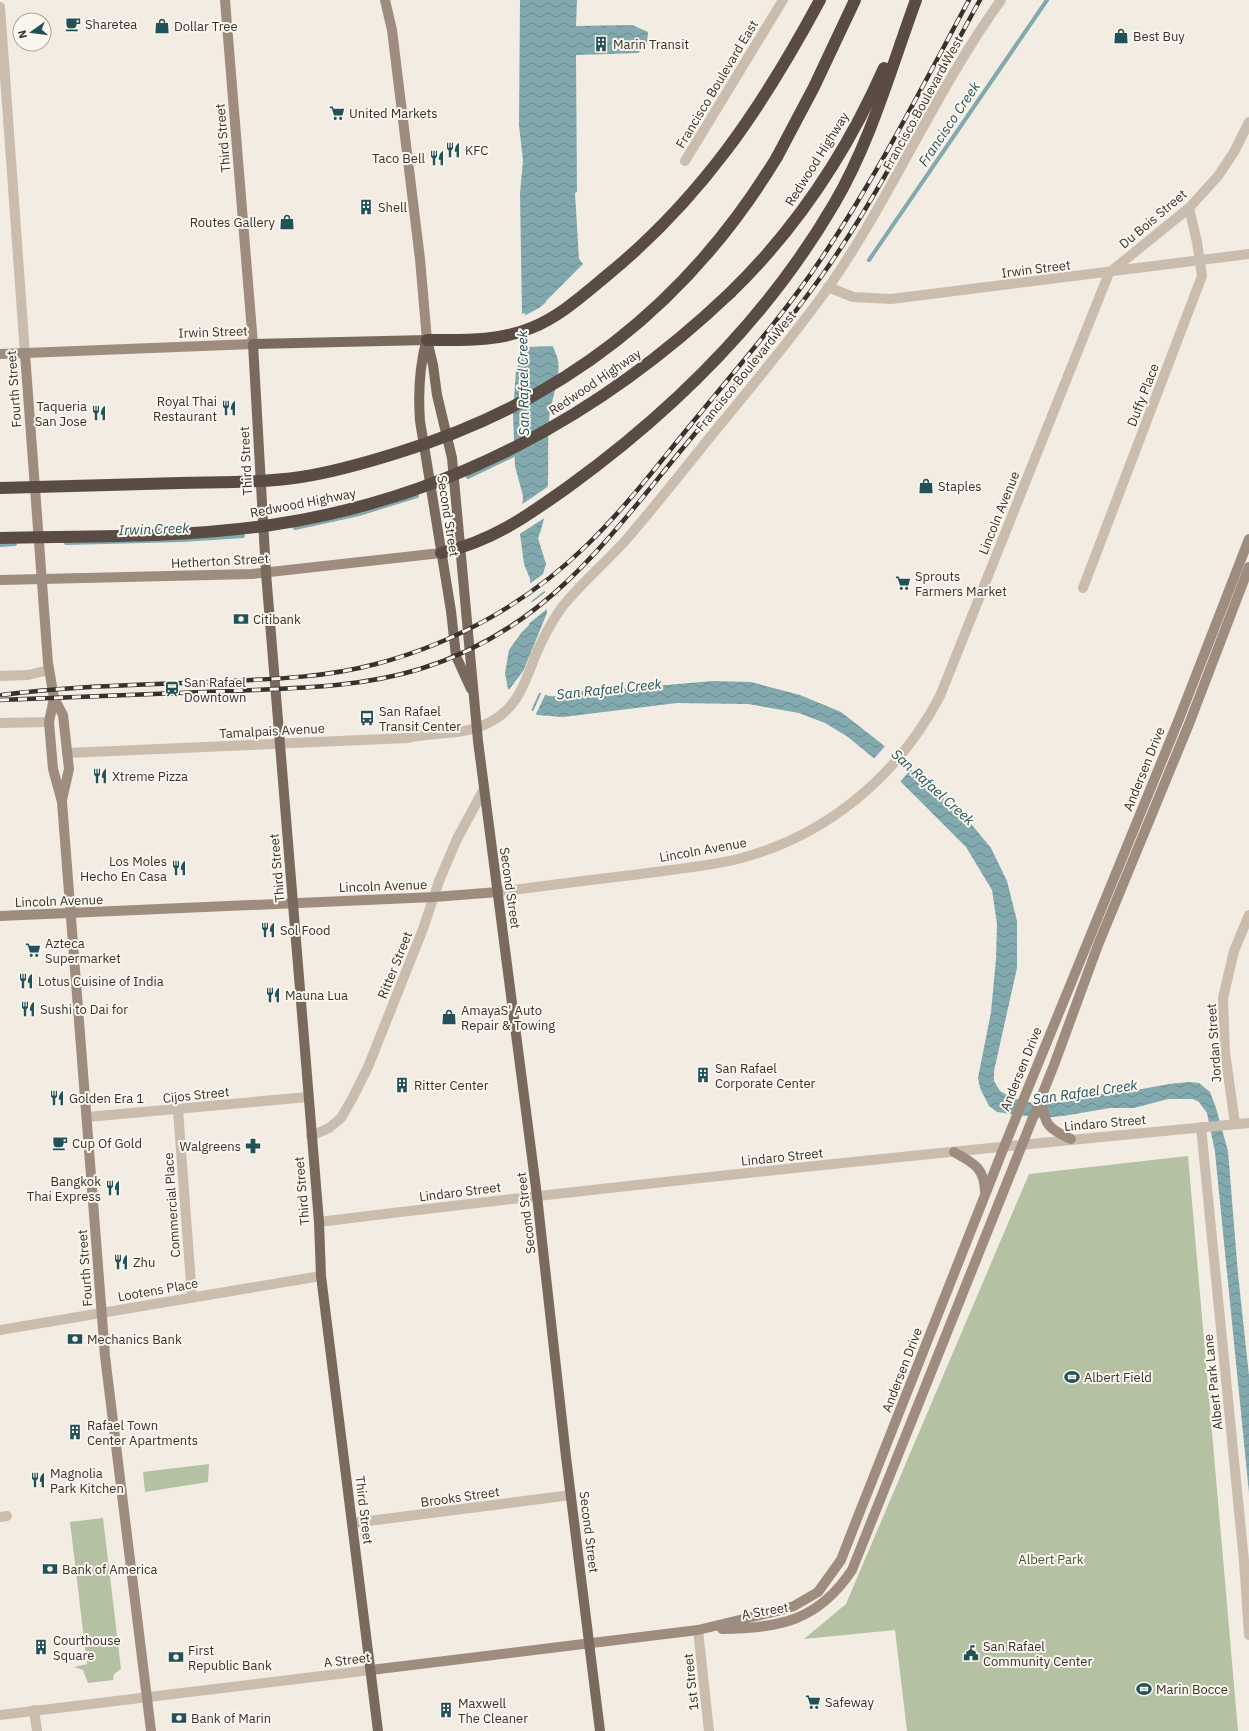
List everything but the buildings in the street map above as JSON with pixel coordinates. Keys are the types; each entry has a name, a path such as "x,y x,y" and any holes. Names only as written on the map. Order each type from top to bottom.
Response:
{"highway":[{"path":"426,340 485,339 518,333 549,319 582,297 622,264 665,223 724,154 775,81 820,0"},
{"name":"Redwood Highway","path":"0,488 247,481 299,477 330,472 387,456 472,427 527,400 577,370 626,334 677,288 712,249 750,199 777,157 810,94 855,0"},
{"name":"Redwood Highway","path":"0,538 183,533 242,529 300,520 357,507 411,491 490,459 573,415 646,366 692,328 730,293 775,245 811,199 827,174 870,97 912,0"},
{"path":"441,553 459,549 488,538 512,525 559,493 628,441 693,382 740,332 794,265 835,204 858,158 916,0"}],"main road":[{"name":"Third Street","path":"225,0 253,344 266,573 319,1222 318,1246 378,1731"},
{"name":"Second Street","path":"385,0 392,30 411,189 426,340 433,365 437,396 452,458 459,549 471,649 473,692 484,790 537,1196 571,1495 600,1731"},
{"name":"Irwin Street","path":"0,354 253,344 426,340"},
{"name":"Second Street","path":"426,340 420,367 418,403 456,656 473,692"},
{"name":"Fourth Street","path":"25,354 49,670 54,698 63,715 68,753 69,769 62,802"},
{"name":"Andersen Drive","path":"805,1600 818,1592 841,1560 1058,1011 1179,719 1249,539"},
{"name":"Hetherton Street","path":"0,580 266,573 441,553"},
{"name":"Andersen Drive","path":"811,1612 823,1605 840,1588 852,1570 1042,1097 1098,945 1188,724 1249,567"},
{"name":"Fourth Street","path":"54,698 49,722 53,769 62,802 102,1314 151,1731"},
{"name":"Lincoln Avenue","path":"0,916 434,897 498,892"},
{"path":"1042,1097 1044,1119 1055,1132 1071,1139"},
{"path":"954,1152 974,1163 981,1171 985,1179 985,1194"},
{"name":"A Street","path":"698,1630 781,1610 805,1600"},
{"name":"A Street","path":"370,1670 698,1630 756,1628 798,1618 811,1612"}],"street":[{"name":"Francisco Boulevard East","path":"685,161 783,0"},
{"name":"Francisco Boulevard West","path":"477,729 501,715 511,706 528,674 547,631 562,608 633,531 775,356 828,287 853,250 898,175 975,37 1001,0"},
{"name":"Fourth Street","path":"0,7 25,354"},
{"name":"Du Bois Street","path":"1108,272 1189,208 1218,176 1234,152 1249,122"},
{"name":"Duffy Place","path":"1083,588 1202,276 1189,208"},
{"name":"Irwin Street","path":"828,287 853,297 891,299 1249,254"},
{"name":"Lincoln Avenue","path":"498,892 698,866 749,856 786,842 817,827 842,811 878,781 902,754 928,716 945,684 1108,272"},
{"path":"0,676 28,675 49,670"},
{"path":"0,723 49,722"},
{"name":"Tamalpais Avenue","path":"68,753 408,738 423,734 462,733 477,729"},
{"name":"Ritter Street","path":"311,1136 329,1128 341,1118 368,1067 457,839 484,790"},
{"name":"Jordan Street","path":"1231,1124 1225,1052 1223,998 1234,951 1249,915"},
{"name":"Cijos Street","path":"87,1117 178,1110 308,1097"},
{"name":"Commercial Place","path":"178,1110 192,1297"},
{"name":"Lindaro Street","path":"319,1222 537,1196 1071,1139 1249,1122"},
{"name":"Albert Park Lane","path":"1203,1127 1244,1561 1249,1635"},
{"name":"Lootens Place","path":"0,1330 321,1276"},
{"name":"Brooks Street","path":"353,1524 571,1495"},
{"name":"1st Street","path":"698,1630 709,1731"},
{"name":"A Street","path":"0,1715 370,1670"},
{"path":"34,1710 37,1731"}],"green space":[{"name":"Albert Park","path":"1188,1156 1238,1731 907,1731 895,1630 804,1639 846,1604 1029,1174"},
{"path":"209,1464 208,1482 145,1492 143,1472"},
{"path":"103,1518 121,1669 114,1674 113,1680 88,1683 83,1670 74,1667 87,1664 70,1522"}],"water":[{"name":"San Rafael Creek","path":"520,0 577,0 576,26 632,25 648,32 647,45 638,53 576,55 577,192 575,193 579,259 583,264 546,301 546,329 558,360 559,368 549,420 546,510 538,538 546,564 543,574 547,613 522,674 530,689 549,696 563,697 576,691 608,690 713,681 751,682 800,695 841,712 882,744 967,819 991,848 1007,881 1017,921 1017,968 994,1071 994,1081 1000,1091 1012,1098 1033,1103 1066,1102 1106,1093 1131,1091 1189,1082 1199,1083 1210,1092 1228,1151 1238,1274 1249,1376 1249,1493 1215,1152 1207,1113 1199,1102 1193,1099 1168,1099 1134,1108 1110,1108 1041,1118 997,1112 989,1106 980,1088 978,1078 991,1012 996,959 997,924 992,890 966,847 893,774 848,737 825,723 799,713 748,704 677,703 563,717 537,715 508,689 505,673 509,650 521,633 529,625 532,606 530,579 524,564 520,534 523,496 515,466 513,414 516,370 527,346 525,313 522,314 520,193 523,161 519,125"}],"pier":[{"path":"550,299 548,302 547,317 550,336 555,346 525,347 524,316 539,308"},
{"path":"549,486 546,517 518,535 521,505"},
{"path":"546,572 547,589 530,602 528,585"},
{"path":"547,591 548,608 526,626 528,624 530,604"},
{"path":"524,670 531,687 540,691 530,713 508,691"},
{"path":"542,691 546,693 535,716 532,714"},
{"path":"886,745 913,767 899,783 872,761"}],"waterway":[{"name":"Francisco Creek","path":"869,260 1047,0"},
{"name":"Irwin Creek","path":"468,477 518,453"},
{"name":"Irwin Creek","path":"295,528 359,514 417,496"},
{"name":"Irwin Creek","path":"66,543 182,540 243,536"},
{"name":"Irwin Creek","path":"0,545 15,544"}],"railway":[{"path":"2,695 87,687 284,678 339,672 376,664 435,645 490,618 516,602 565,565 602,530 629,500 791,301 842,228 880,164 969,0"},
{"path":"0,700 302,688 350,684 420,669 463,653 501,633 535,609 566,582 595,553 622,522 734,388 823,274 866,208 886,174 980,0"}],"place":[{"name":"Sharetea","path":"73,24"},
{"name":"Dollar Tree","path":"162,26"},
{"name":"Best Buy","path":"1121,36"},
{"name":"Marin Transit","path":"601,44"},
{"name":"United Markets","path":"337,113"},
{"name":"KFC","path":"453,150"},
{"name":"Taco Bell","path":"437,158"},
{"name":"Shell","path":"366,207"},
{"name":"Routes Gallery","path":"287,222"},
{"name":"Royal Thai Restaurant","path":"229,408"},
{"name":"Taqueria San Jose","path":"99,413"},
{"name":"Staples","path":"926,486"},
{"name":"Sprouts Farmers Market","path":"903,583"},
{"name":"Citibank","path":"241,619"},
{"name":"San Rafael Downtown","path":"172,689"},
{"name":"San Rafael Transit Center","path":"367,718"},
{"name":"Xtreme Pizza","path":"100,776"},
{"name":"Los Moles Hecho En Casa","path":"179,868"},
{"name":"Sol Food","path":"268,930"},
{"name":"Azteca Supermarket","path":"33,950"},
{"name":"Lotus Cuisine of India","path":"26,981"},
{"name":"Mauna Lua","path":"273,995"},
{"name":"Sushi to Dai for","path":"28,1009"},
{"name":"AmayaS' Auto Repair & Towing","path":"449,1017"},
{"name":"San Rafael Corporate Center","path":"703,1075"},
{"name":"Ritter Center","path":"402,1085"},
{"name":"Golden Era 1","path":"57,1098"},
{"name":"Cup Of Gold","path":"60,1143"},
{"name":"Walgreens","path":"253,1146"},
{"name":"Bangkok Thai Express","path":"113,1188"},
{"name":"Zhu","path":"121,1262"},
{"name":"Mechanics Bank","path":"75,1339"},
{"name":"Albert Field","path":"1072,1377"},
{"name":"Rafael Town Center Apartments","path":"75,1432"},
{"name":"Magnolia Park Kitchen","path":"38,1480"},
{"name":"Bank of America","path":"50,1569"},
{"name":"Courthouse Square","path":"41,1647"},
{"name":"San Rafael Community Center","path":"971,1653"},
{"name":"First Republic Bank","path":"176,1657"},
{"name":"Marin Bocce","path":"1144,1689"},
{"name":"Safeway","path":"813,1702"},
{"name":"Maxwell The Cleaner","path":"446,1710"},
{"name":"Bank of Marin","path":"179,1718"}]}
